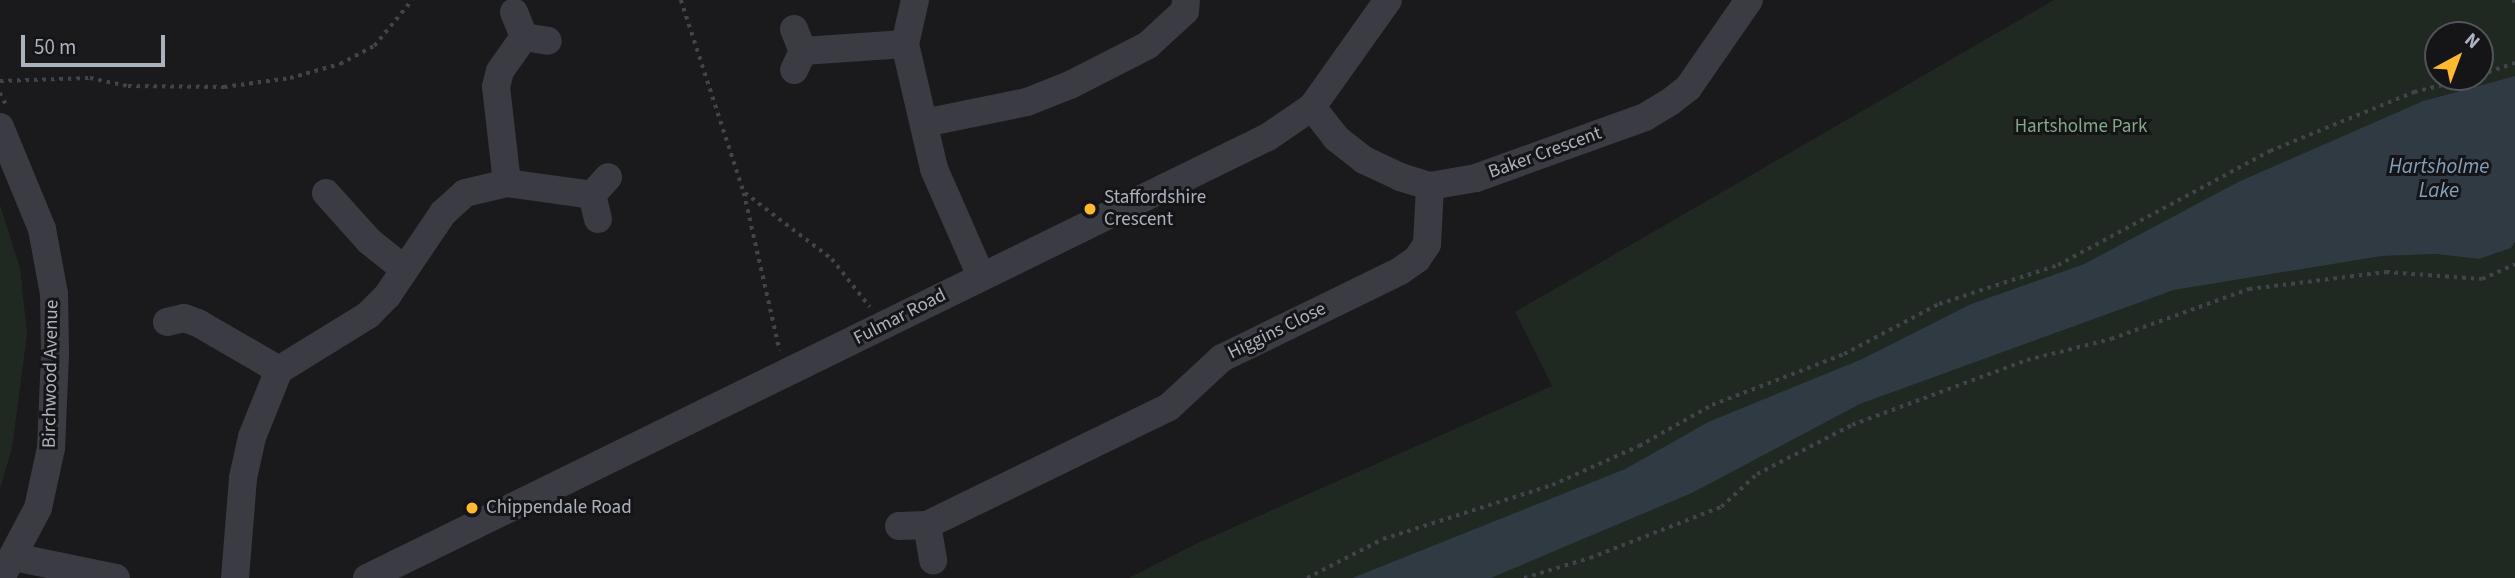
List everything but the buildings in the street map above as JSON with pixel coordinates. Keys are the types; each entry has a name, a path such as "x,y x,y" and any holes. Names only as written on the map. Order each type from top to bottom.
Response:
{"street":[{"path":"915,0 905,44 944,197 981,276"},
{"name":"Fulmar Road","path":"367,578 1225,159 1312,107 1388,0"},
{"name":"Baker Crescent","path":"1430,186 1499,170 1645,117 1688,88 1749,0"},
{"path":"924,123 1027,102 1070,85 1148,45 1193,10"},
{"path":"507,183 496,87 500,71 529,30"},
{"path":"797,50 905,44"},
{"path":"1312,107 1336,138 1364,160 1430,186"},
{"name":"Birchwood Avenue","path":"0,127 42,229 54,294 51,448 38,509 8,568"},
{"path":"235,578 243,478 253,437 279,370 368,315 443,213 465,193 507,183 599,197"},
{"name":"Higgins Close","path":"899,526 927,525 1169,407 1223,358 1400,271 1417,260 1427,244 1430,186"},
{"path":"321,189 369,241 404,269"},
{"path":"179,312 279,370"},
{"path":"927,525 933,560"},
{"path":"8,568 116,578"}],"path":[{"path":"0,81 90,78 128,86 224,87 290,78 340,64 374,46 412,0"},
{"path":"681,0 744,193 762,286 786,374"},
{"path":"2494,70 2515,62"},
{"path":"1307,578 1383,539 1552,485 1639,446 1712,405 1844,355 1939,304 2057,265 2270,151 2424,90"},
{"path":"744,193 832,259 859,287 882,326"},
{"path":"1524,578 1590,558 1721,507 1757,474 1852,425 2027,360 2111,339 2249,289 2386,272 2482,279 2515,264"}],"green space":[{"name":"Hartsholme Park","path":"2054,0 2515,0 2515,76 2494,82 2494,21 2424,21 2424,91 2460,91 2423,101 2238,182 2084,264 1971,304 1862,359 1708,422 1625,469 1352,578 1129,578 1198,543 1552,386 1515,312"},
{"path":"0,205 20,268 27,334 12,448 0,488"},
{"path":"2515,242 2515,578 1491,578 1692,493 1860,404 2174,290 2382,256 2436,254 2479,259 2511,248"}],"water":[{"name":"Hartsholme Lake","path":"2515,76 2515,242 2511,248 2479,259 2436,254 2382,256 2174,290 1860,404 1692,493 1491,578 1352,578 1625,469 1708,422 1862,359 1971,304 2084,264 2238,182 2423,101 2460,91 2494,91 2494,82"}],"place":[{"name":"Staffordshire Crescent","path":"1090,209"},
{"name":"Chippendale Road","path":"472,508"}]}
